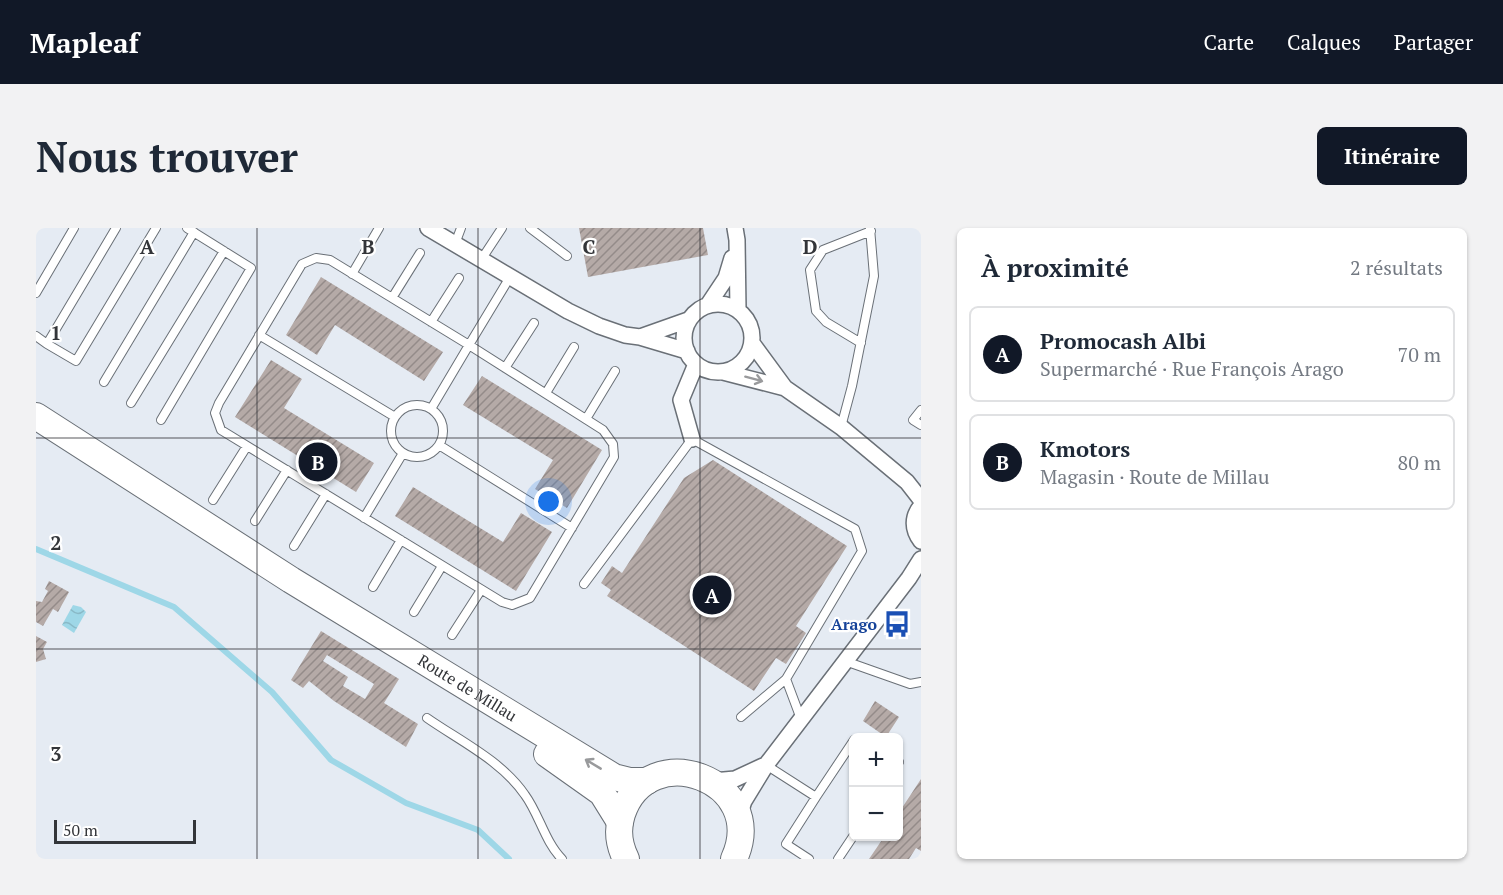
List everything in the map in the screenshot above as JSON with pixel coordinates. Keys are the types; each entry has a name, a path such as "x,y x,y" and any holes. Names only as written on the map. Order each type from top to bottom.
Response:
{"main road":[{"name":"Route de Millau","path":"36,416 291,580 614,777 630,781 647,781"},
{"name":"Route de Millau","path":"291,580 602,793 620,822"},
{"path":"621,858 620,822 625,806 634,792 647,781 663,774 680,772 697,774 724,790 739,816 741,855"}],"street":[{"path":"428,228 568,311 599,326 687,351"},
{"path":"708,305 726,278 736,234"},
{"path":"736,234 738,310"},
{"path":"723,372 742,362 749,353 752,332 749,322 738,310 723,304 708,305 694,312 688,320 683,339 687,351 696,364 704,369 784,388 841,427 907,482 921,500"},
{"path":"640,336 688,320"},
{"path":"752,343 784,388"},
{"path":"692,439 681,400 696,364"},
{"path":"921,506 915,515 914,523 921,541"},
{"path":"739,816 744,801 766,765 909,578 921,559"},
{"path":"712,781 735,778 754,772 766,765"}],"lane":[{"path":"36,293 74,228"},
{"path":"47,344 116,228"},
{"path":"36,336 76,361 156,228"},
{"path":"352,274 379,228"},
{"path":"455,244 461,228"},
{"path":"481,260 502,228"},
{"path":"530,228 567,256"},
{"path":"104,382 191,230 251,268 161,420"},
{"path":"841,427 861,343 874,276 870,230 823,250 810,270 816,311 826,322 861,343"},
{"path":"131,402 224,251"},
{"path":"392,298 420,253"},
{"path":"316,258 330,260 392,298 603,429 613,444 614,457 530,598 512,605 502,602 221,430 215,413 219,403 302,264 316,258"},
{"path":"431,409 510,277"},
{"path":"431,322 459,278"},
{"path":"505,368 534,323"},
{"path":"259,335 395,417"},
{"path":"546,393 574,347"},
{"path":"586,419 615,371"},
{"path":"418,404 431,409 440,418 443,432 439,445 429,454 416,457 403,453 393,443 390,430 395,417 405,407 418,404"},
{"path":"921,410 913,420 921,426"},
{"path":"584,584 692,439 855,529 862,551 786,679 741,717"},
{"path":"439,445 572,528"},
{"path":"213,500 247,446"},
{"path":"364,518 403,453"},
{"path":"255,521 286,470"},
{"path":"294,546 326,494"},
{"path":"373,587 401,540"},
{"path":"414,612 442,566"},
{"path":"453,635 481,590"},
{"path":"845,661 910,684 921,682"},
{"path":"786,679 801,719"},
{"path":"427,718 510,775 527,797 552,845 562,859"},
{"path":"809,859 786,844 849,748"},
{"path":"766,765 816,797"},
{"path":"838,859 850,841"}],"water":[{"path":"73,605 81,607 86,612 74,633 62,625"}],"building":[{"path":"579,228 703,228 708,255 588,277"},
{"path":"321,277 443,352 424,381 335,325 317,355 286,335"},
{"path":"271,360 302,379 284,408 374,463 356,492 235,417"},
{"path":"482,376 602,450 567,508 535,489 553,460 463,405"},
{"path":"713,460 847,546 796,626 806,633 786,664 776,658 754,691 607,596 611,590 601,583 612,566 622,573 684,478"},
{"path":"413,487 503,542 521,513 552,532 516,591 395,516"},
{"path":"49,581 69,592 58,612 53,609 43,626 36,622 36,601 42,602 48,591 45,589"},
{"path":"321,631 399,679 384,703 418,724 406,747 334,701 309,681 303,688 291,680","holes":["327,655 374,684 365,699 343,686 348,677 323,661"]},
{"path":"36,636 47,642 43,649 46,659 36,662"},
{"path":"875,701 899,717 889,733 880,733 863,721"},
{"path":"921,779 921,851 916,848 909,859 869,859 881,841 903,841 903,806"}],"waterway":[{"path":"36,549 174,607 272,692 331,760 406,803 478,830 509,859"}],"place":[{"name":"Kmotors","path":"318,462"},
{"name":"Promocash Albi","path":"712,595"},
{"name":"Arago","path":"897,624"}]}
